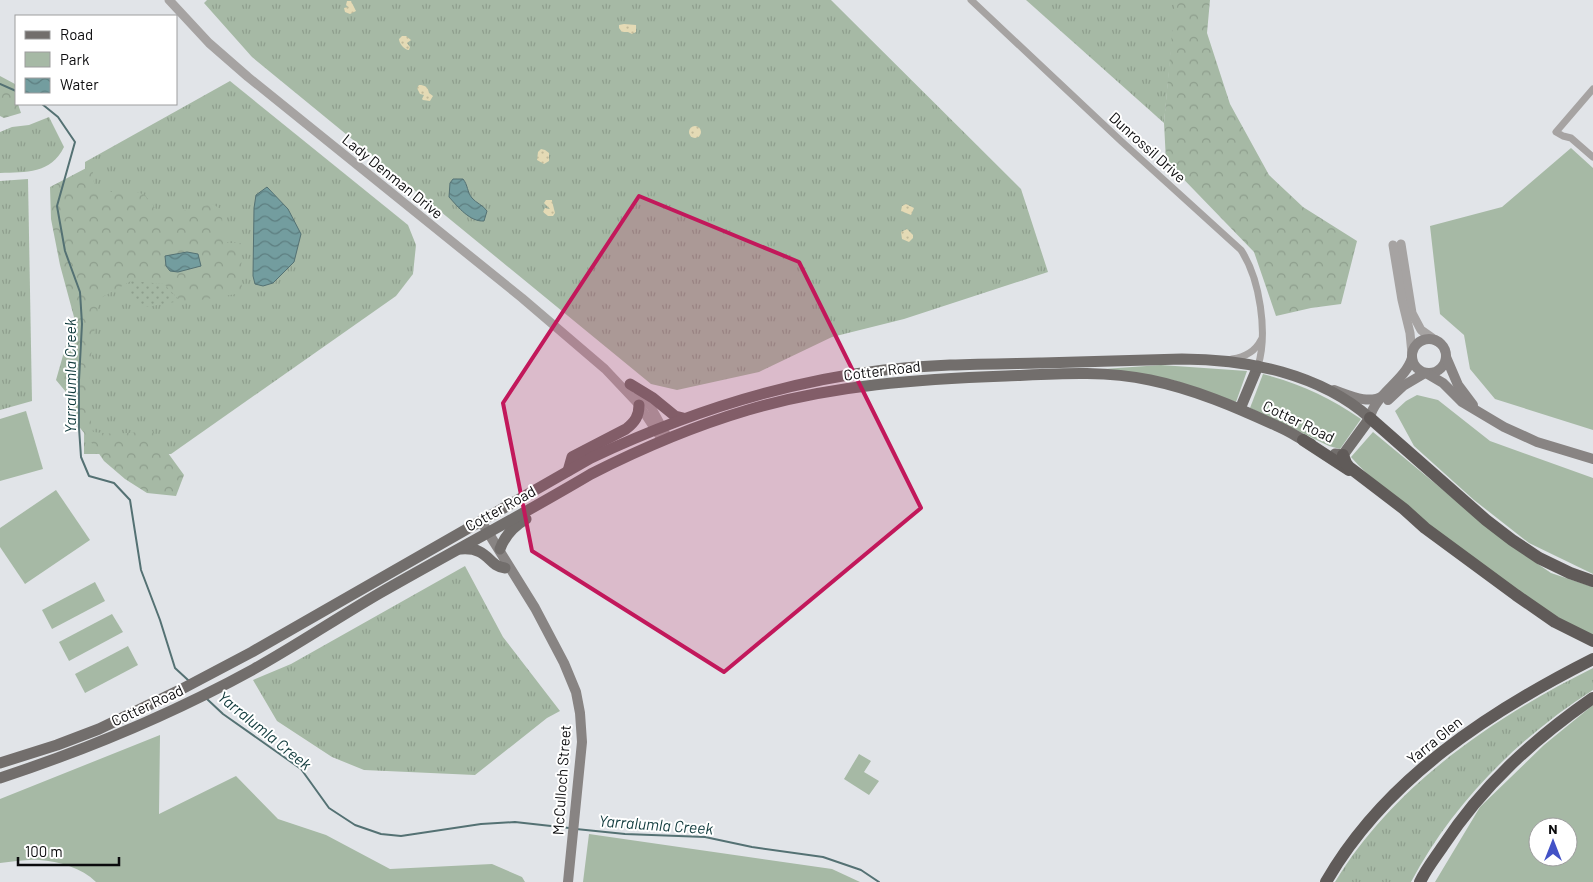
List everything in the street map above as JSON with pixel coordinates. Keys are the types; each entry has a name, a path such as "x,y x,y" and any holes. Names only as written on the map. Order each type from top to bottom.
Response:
{"highway":[{"path":"1370,418 1512,540 1539,558 1570,573 1593,581"},
{"path":"1303,440 1360,476"},
{"path":"1343,455 1347,465 1360,476 1476,566 1542,614 1593,641"},
{"name":"Yarra Glen","path":"1326,882 1347,849 1366,825 1387,802 1432,760 1506,706 1534,689 1593,659"},
{"path":"1420,882 1458,824 1498,776 1544,734 1593,698"}],"main road":[{"path":"1446,357 1444,365 1440,370 1426,373 1407,383 1396,392 1377,416 1370,418 1371,412 1406,372 1415,346 1422,341 1430,339 1438,342 1443,347 1458,385 1477,410"},
{"path":"1412,356 1417,368 1439,380 1458,398 1504,427 1524,437 1593,459"},
{"name":"Cotter Road","path":"0,763 57,745 98,729 180,690 568,470 683,418 792,386 890,370 983,364 1212,360 1258,366 1287,374 1314,384 1350,404 1370,418 1343,455 1334,454 1240,409 1210,397 1166,384 1106,374 1038,374 932,379 865,386 788,400 733,414 665,439 577,482 456,549 254,669 152,721 63,757 0,778"},
{"path":"1240,409 1258,366"},
{"path":"630,384 653,398 675,416 683,418"},
{"path":"1314,384 1364,399 1375,400 1384,396"},
{"path":"568,470 572,457 626,429 633,423 638,417 639,404"},
{"path":"500,549 503,540 512,528 567,496 577,482"},
{"name":"McCulloch Street","path":"478,522 550,636 576,692 582,742 568,882"},
{"name":"McCulloch Street","path":"486,534 500,549 509,572"},
{"path":"456,549 476,549 498,567 509,572"}],"street":[{"name":"Lady Denman Drive","path":"169,0 209,43 248,77 522,298 605,368 659,428"},
{"name":"Dunrossil Drive","path":"971,0 1114,135 1242,250 1249,262 1257,287 1260,305 1262,338 1258,366"},
{"path":"1593,89 1556,132 1572,138 1593,157"},
{"path":"1412,356 1410,333 1402,300 1397,244 1412,312 1421,330 1438,342"},
{"path":"1212,360 1244,356 1256,348 1262,338"},
{"name":"Lady Denman Drive","path":"605,368 630,384 651,407 665,439"}],"highlighted area":[{"path":"639,196 799,262 921,508 724,672 532,551 503,403"}],"green space":[{"path":"207,0 831,0 1021,189 1048,272 904,319 832,337 759,372 677,390 651,384 252,57 204,3"},
{"path":"1026,0 1176,0 1164,123"},
{"path":"1175,0 1210,0 1207,33 1230,104 1269,175 1303,207 1357,241 1341,304 1311,308 1276,316 1254,252 1166,161 1164,123"},
{"path":"0,76 15,84 15,105 18,105 21,113 4,118 0,116"},
{"path":"230,81 408,225 416,245 413,274 396,296 171,454 84,454 85,162"},
{"path":"49,117 64,147 59,156 45,167 37,170 0,173 0,132 12,127 29,125"},
{"path":"1571,148 1593,168 1593,430 1495,399 1470,369 1464,335 1440,314 1430,226 1502,207"},
{"path":"92,165 95,192 113,192 123,187 145,195 161,216 212,204 223,210 222,223 227,243 241,243 242,293 183,303 163,284 131,281 99,299 89,383 90,416 93,432 115,434 152,431 184,475 176,496 147,493 125,479 104,461 72,418 71,398 56,380 74,317 60,265 51,219 50,187"},
{"path":"28,179 32,401 0,410 0,181"},
{"path":"131,281 164,284 180,301 146,307 135,304 130,291"},
{"path":"1161,365 1247,371 1236,402 1173,380 1089,370"},
{"path":"1263,374 1314,392 1338,404 1361,419 1340,449 1329,446 1250,408"},
{"path":"1417,395 1438,400 1490,441 1593,478 1593,574 1529,543 1474,500 1414,446 1395,411 1406,401"},
{"path":"26,411 43,469 0,481 0,419"},
{"path":"1373,432 1506,542 1551,573 1593,587 1593,636 1549,613 1506,584 1368,475 1351,457"},
{"path":"56,490 90,540 25,584 0,547 0,528"},
{"path":"465,566 503,637 560,711 547,718 475,775 364,770 332,757 277,721 253,680 291,664"},
{"path":"95,582 105,601 52,629 42,610"},
{"path":"112,614 123,632 69,661 59,642"},
{"path":"128,646 138,665 85,693 75,674"},
{"path":"1593,668 1593,690 1539,729 1490,774 1446,826 1411,882 1335,882 1359,847 1386,815 1416,785 1449,757 1519,709"},
{"path":"1593,705 1593,882 1435,882 1480,807 1544,745"},
{"path":"160,735 159,814 236,776 278,819 326,835 390,869 492,864 522,877 525,882 96,882 77,869 54,862 24,860 0,863 0,799"},
{"path":"859,754 871,761 864,772 879,781 869,795 844,779"},
{"path":"589,834 832,869 860,882 583,882"}],"sand":[{"path":"347,1 351,1 356,11 350,14 345,12 344,8 348,7 346,5"},
{"path":"619,25 636,25 636,32 632,34 622,32"},
{"path":"402,36 406,36 411,40 407,43 410,47 409,50 404,48 400,42 399,39"},
{"path":"419,85 426,87 433,96 430,101 422,99 424,95 420,94 417,88"},
{"path":"695,126 701,132 695,138 689,132"},
{"path":"541,149 549,153 549,161 544,164 537,160 538,152"},
{"path":"546,200 552,200 555,213 553,216 548,216 543,212 545,208 550,209 544,203"},
{"path":"906,204 914,208 911,215 901,211 902,206"},
{"path":"907,229 913,235 909,242 902,239 901,232"}],"water":[{"path":"453,179 463,179 472,198 487,211 484,221 479,221 469,216 449,197 450,183"},
{"path":"267,187 288,209 301,234 294,262 273,283 263,286 255,284 253,276 254,208 256,195"},
{"path":"187,252 198,254 201,266 178,272 170,271 166,266 165,256"}],"waterway":[{"name":"Yarralumla Creek","path":"0,84 15,91"},
{"name":"Yarralumla Creek","path":"43,105 58,117 75,142 57,206 65,251 80,292 82,324 79,428 81,457 89,476 114,483 130,500 141,570 160,620 175,668 188,680"},
{"name":"Yarralumla Creek","path":"207,699 223,714 301,769 329,808 355,825 381,834 401,836 481,824 515,822 569,828"},
{"name":"Yarralumla Creek","path":"576,829 625,834 705,837 752,847 823,857 861,870 879,882"}]}
